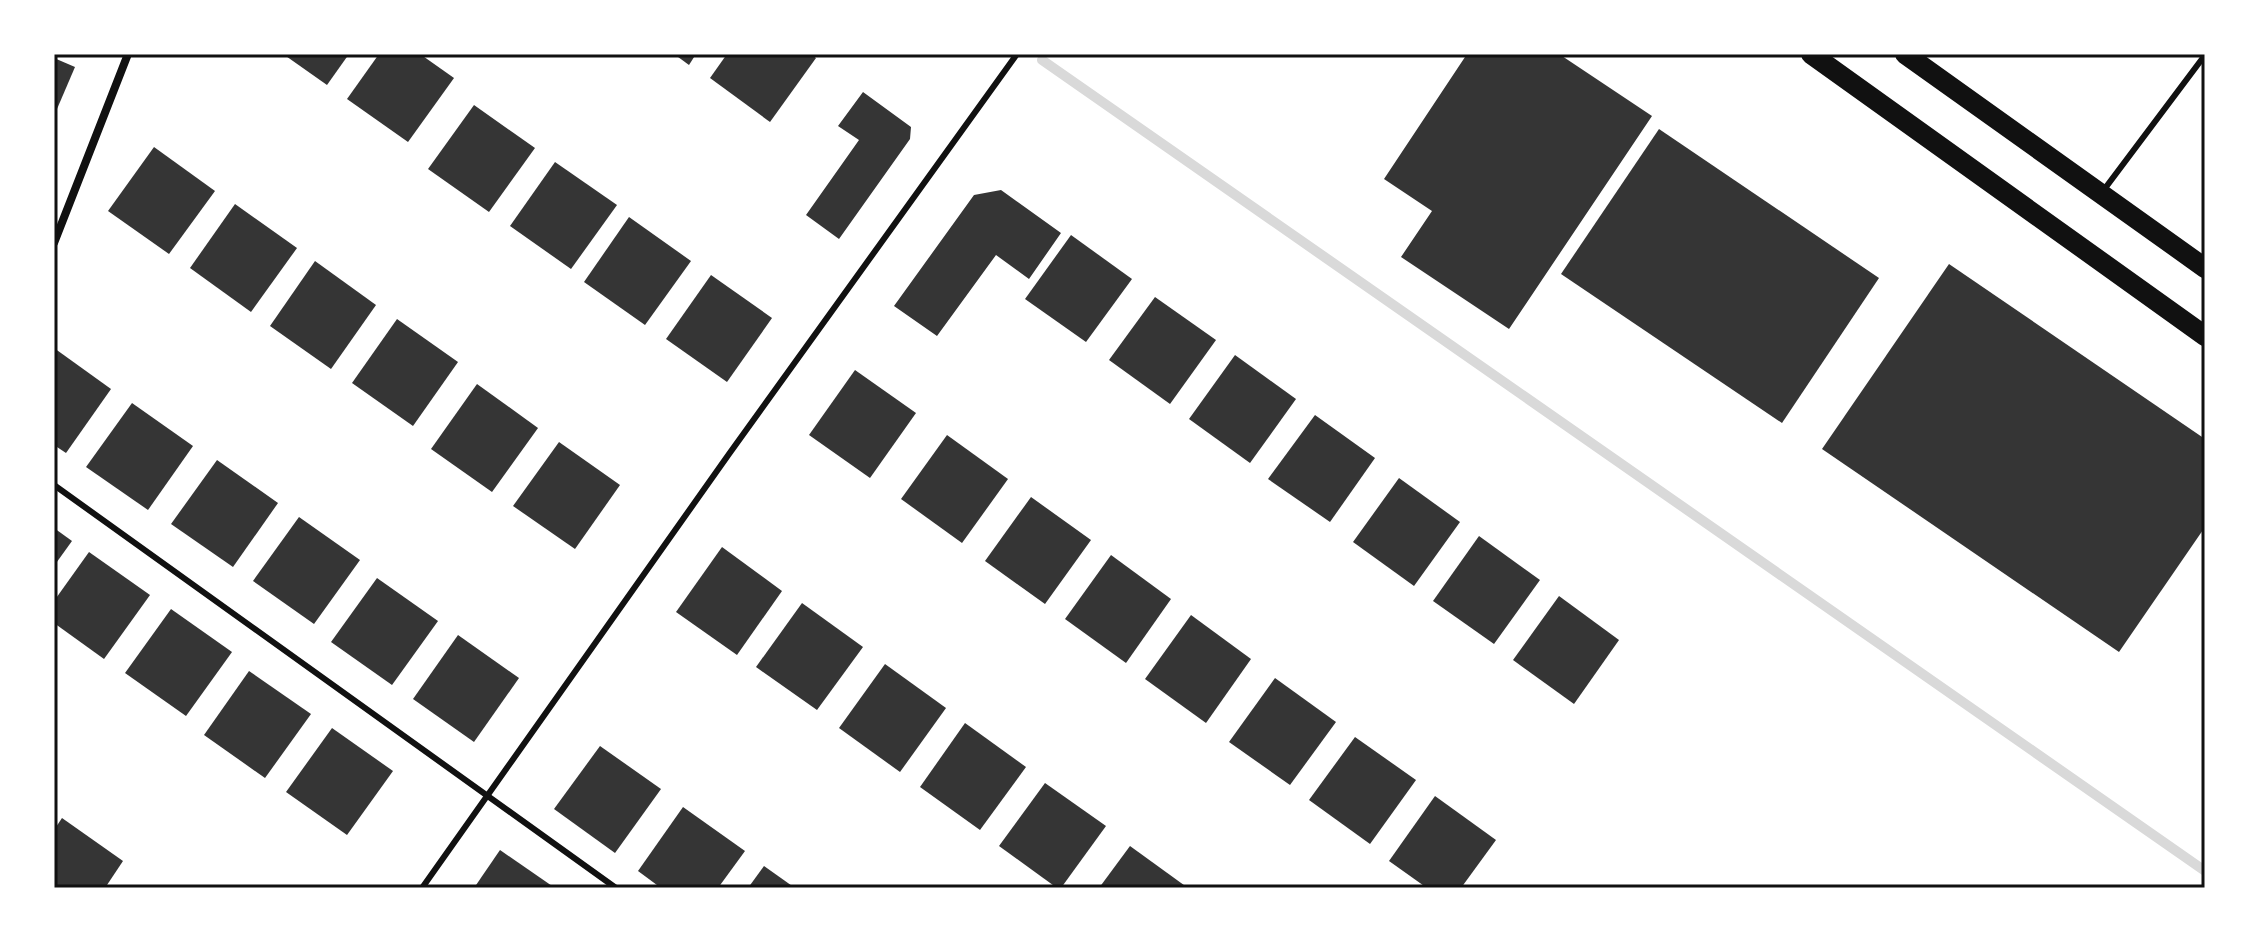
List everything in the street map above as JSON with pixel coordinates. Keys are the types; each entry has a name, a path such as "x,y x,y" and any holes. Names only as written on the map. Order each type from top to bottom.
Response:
{"main road":[{"path":"1811,54 2205,336"},
{"path":"1905,54 2205,268"}],"street":[{"path":"54,243 128,54"}],"lane":[{"path":"422,888 1017,54"},
{"path":"2101,194 2205,55"},
{"path":"54,485 616,888"}],"building":[{"path":"283,54 349,54 327,85"},
{"path":"379,54 420,54 454,78 408,142 347,99"},
{"path":"674,54 696,54 689,65"},
{"path":"727,54 811,54 816,58 770,122 710,78"},
{"path":"1467,54 1559,54 1652,116 1509,329 1401,257 1432,211 1384,179"},
{"path":"54,58 75,67 54,116"},
{"path":"863,92 911,127 910,139 839,239 806,215 859,140 838,126"},
{"path":"474,105 535,148 489,212 428,169"},
{"path":"1659,129 1879,278 1782,423 1561,274"},
{"path":"154,147 215,191 169,254 108,211"},
{"path":"555,162 617,205 571,269 510,226"},
{"path":"1001,190 1061,233 1029,279 996,255 937,336 894,306 974,195"},
{"path":"235,204 297,248 251,312 190,268"},
{"path":"629,217 691,261 645,325 584,282"},
{"path":"1071,235 1132,279 1086,342 1025,299"},
{"path":"315,261 376,305 331,369 270,326"},
{"path":"1949,264 2205,439 2205,527 2119,652 1822,449"},
{"path":"711,275 772,318 727,382 666,339"},
{"path":"1155,297 1216,340 1170,404 1109,360"},
{"path":"397,319 458,362 413,426 352,383"},
{"path":"54,348 111,389 66,453 54,445"},
{"path":"1235,355 1296,399 1250,463 1189,419"},
{"path":"855,370 916,413 870,478 809,435"},
{"path":"477,384 538,428 492,492 431,449"},
{"path":"132,403 193,446 148,510 86,467"},
{"path":"1315,415 1375,458 1330,522 1268,479"},
{"path":"947,435 1008,479 962,543 901,499"},
{"path":"559,442 620,485 575,549 513,506"},
{"path":"217,460 278,503 233,567 171,524"},
{"path":"1399,478 1460,522 1414,586 1353,542"},
{"path":"1031,497 1091,540 1045,604 985,561"},
{"path":"299,517 360,560 314,624 253,581"},
{"path":"54,528 72,541 54,566"},
{"path":"1479,536 1540,580 1494,644 1433,601"},
{"path":"722,547 782,591 737,655 676,612"},
{"path":"89,552 150,595 104,659 54,623 54,601"},
{"path":"1111,555 1171,599 1126,663 1065,619"},
{"path":"377,578 438,621 392,685 331,642"},
{"path":"1559,596 1619,640 1574,704 1513,660"},
{"path":"802,603 863,647 817,710 756,667"},
{"path":"171,609 232,652 186,716 125,673"},
{"path":"1191,615 1251,659 1206,723 1145,679"},
{"path":"458,635 519,678 474,742 413,699"},
{"path":"885,664 946,708 900,772 839,728"},
{"path":"249,671 311,714 265,778 204,735"},
{"path":"1275,678 1336,722 1290,785 1229,742"},
{"path":"965,723 1026,767 980,830 920,787"},
{"path":"332,728 393,771 347,835 286,792"},
{"path":"1355,737 1416,780 1370,844 1309,800"},
{"path":"600,746 661,789 615,853 554,809"},
{"path":"1045,783 1106,826 1061,888 999,846"},
{"path":"1435,796 1496,840 1461,888 1427,888 1389,861"},
{"path":"683,807 745,851 718,888 661,888 638,871"},
{"path":"62,818 123,861 105,888 54,888 54,830"},
{"path":"1130,846 1188,888 1099,888"},
{"path":"500,850 555,888 474,888"},
{"path":"764,866 795,888 748,888"}],"waterway":[{"path":"1042,60 2205,871"}]}
